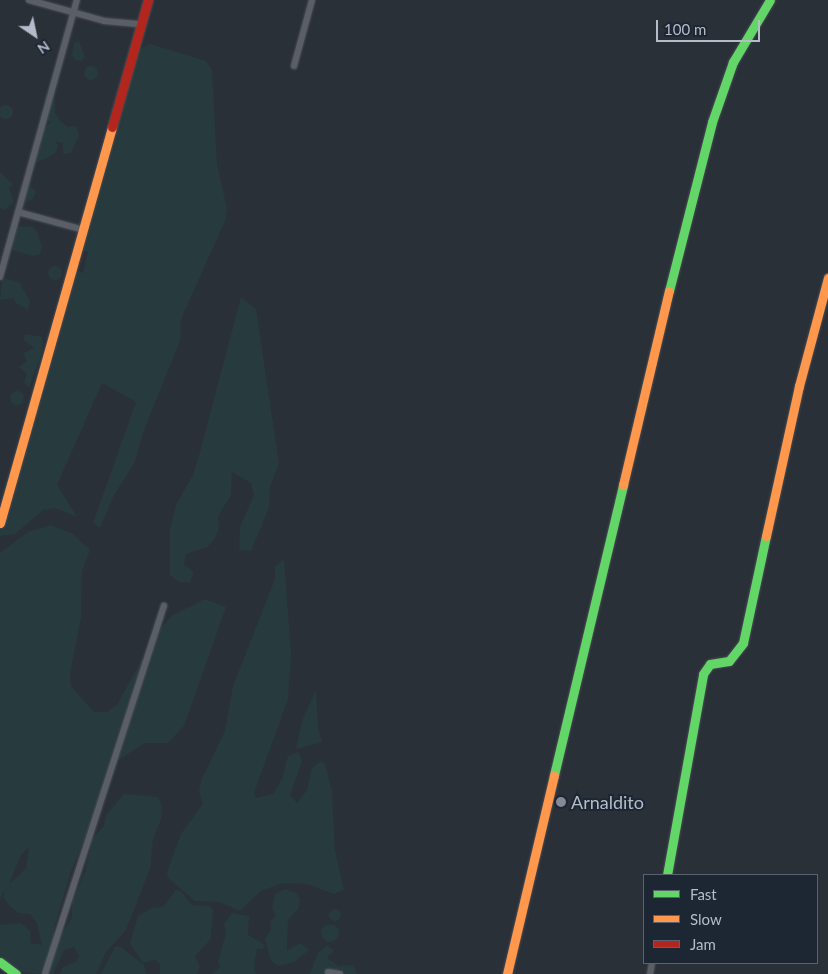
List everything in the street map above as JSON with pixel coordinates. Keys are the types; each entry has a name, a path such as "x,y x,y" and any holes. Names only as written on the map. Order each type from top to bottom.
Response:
{"street":[{"path":"29,0 117,23 141,24"},
{"path":"0,277 77,0"},
{"path":"0,523 148,0"},
{"path":"294,66 312,0"},
{"path":"507,974 670,284 712,122 732,62 770,0"},
{"path":"18,212 84,230"},
{"path":"667,874 702,674 710,664 730,661 743,643 799,386 828,278"},
{"path":"45,974 164,606"},
{"path":"0,962 16,974"},
{"path":"328,972 340,974"}],"green space":[{"path":"79,41 85,56 82,61 75,60 72,55 74,43"},
{"path":"150,44 206,61 212,70 217,164 227,209 225,221 181,319 180,341 144,430 134,464 114,495 100,528 93,523 136,402 102,383 57,485 77,517 55,508 43,510 15,534 0,536 0,521 75,270 83,273 88,252 79,250 118,126 135,60 140,49"},
{"path":"91,66 96,68 98,73 96,78 91,80 86,78 84,73 86,68"},
{"path":"52,98 55,99 55,113 61,122 68,127 76,126 79,135 71,153 63,154 63,143 55,141 58,146 55,154 36,163 34,162 44,128 51,122 46,120"},
{"path":"6,105 11,107 13,112 11,117 6,119 1,117 -1,112 1,107"},
{"path":"0,172 13,184 9,188 14,202 5,210 0,208"},
{"path":"29,178 30,186 36,191 33,199 22,204 18,200 20,188 24,180"},
{"path":"18,226 32,227 36,230 42,246 40,254 32,256 8,249 13,230"},
{"path":"55,266 60,268 62,273 60,278 55,280 50,278 48,273 50,268"},
{"path":"2,278 19,282 30,301 28,310 16,303 14,298 0,300"},
{"path":"241,297 256,309 279,464 270,486 269,508 251,551 239,550 240,527 254,495 251,483 232,472 231,495 218,516 219,529 214,540 207,547 186,554 184,565 194,572 190,582 179,582 170,575 170,529 176,505 193,475"},
{"path":"25,334 42,337 43,342 42,354 29,387 24,382 27,374 19,367 27,361 23,353 34,348 24,340"},
{"path":"14,391 20,391 24,398 20,405 14,405 10,401 10,395"},
{"path":"51,525 73,534 90,550 82,571 81,617 70,674 71,686 94,712 107,712 117,705 157,632 173,615 205,599 226,607 184,726 168,743 145,743 117,761 70,874 54,928 54,946 72,918 72,901 86,870 92,839 104,826 106,815 124,794 158,797 162,807 161,819 153,840 150,869 126,930 106,952 96,974 60,974 62,968 77,961 79,956 74,947 64,950 53,974 45,974 53,949 40,974 17,971 6,973 0,964 0,925 21,923 30,931 31,943 42,945 37,923 30,914 18,913 10,906 3,897 5,890 0,899 0,553 28,532","holes":["29,847 26,869 9,884 21,855"]},
{"path":"284,559 291,653 288,699 254,793 256,798 273,794 282,779 288,756 298,752 302,761 290,795 297,803 307,790 312,768 321,761 325,764 332,792 335,850 344,890 334,894 307,884 283,883 261,891 240,911 219,902 195,901 168,878 167,872 181,834 203,804 199,792 201,781 225,731 233,686 275,579 275,567"},
{"path":"316,690 318,728 322,742 296,749 302,721"},
{"path":"285,889 296,893 300,900 298,909 288,920 287,950 301,943 309,950 294,962 278,966 271,961 265,939 271,930 270,921 276,916 272,908 275,894"},
{"path":"176,890 181,891 192,905 209,906 213,910 211,939 195,956 200,966 197,974 160,974 160,964 155,960 143,963 130,943 138,916 152,908 163,907"},
{"path":"335,909 341,915 335,921 329,915"},
{"path":"232,913 249,916 248,935 265,945 263,949 257,949 254,966 256,974 212,974 220,967 218,962 226,933 224,924"},
{"path":"330,924 336,927 339,933 336,939 330,942 324,939 321,933 324,927"},
{"path":"327,946 334,950 327,958 339,966 353,965 357,974 310,974 318,953"},
{"path":"115,947 121,947 144,965 146,974 101,974"}],"traffic: fast":[{"path":"669,291 712,122 733,62 770,0"},
{"path":"554,775 623,485"},
{"path":"667,874 703,674 710,664 729,661 743,643 766,536"},
{"path":"0,962 16,974"}],"traffic: slow":[{"path":"0,523 112,127"},
{"path":"766,536 799,386 828,278"},
{"path":"623,485 669,291"},
{"path":"507,974 554,775"}],"traffic: jam":[{"path":"112,127 148,0"}],"place":[{"name":"Arnaldito","path":"561,802"}]}
